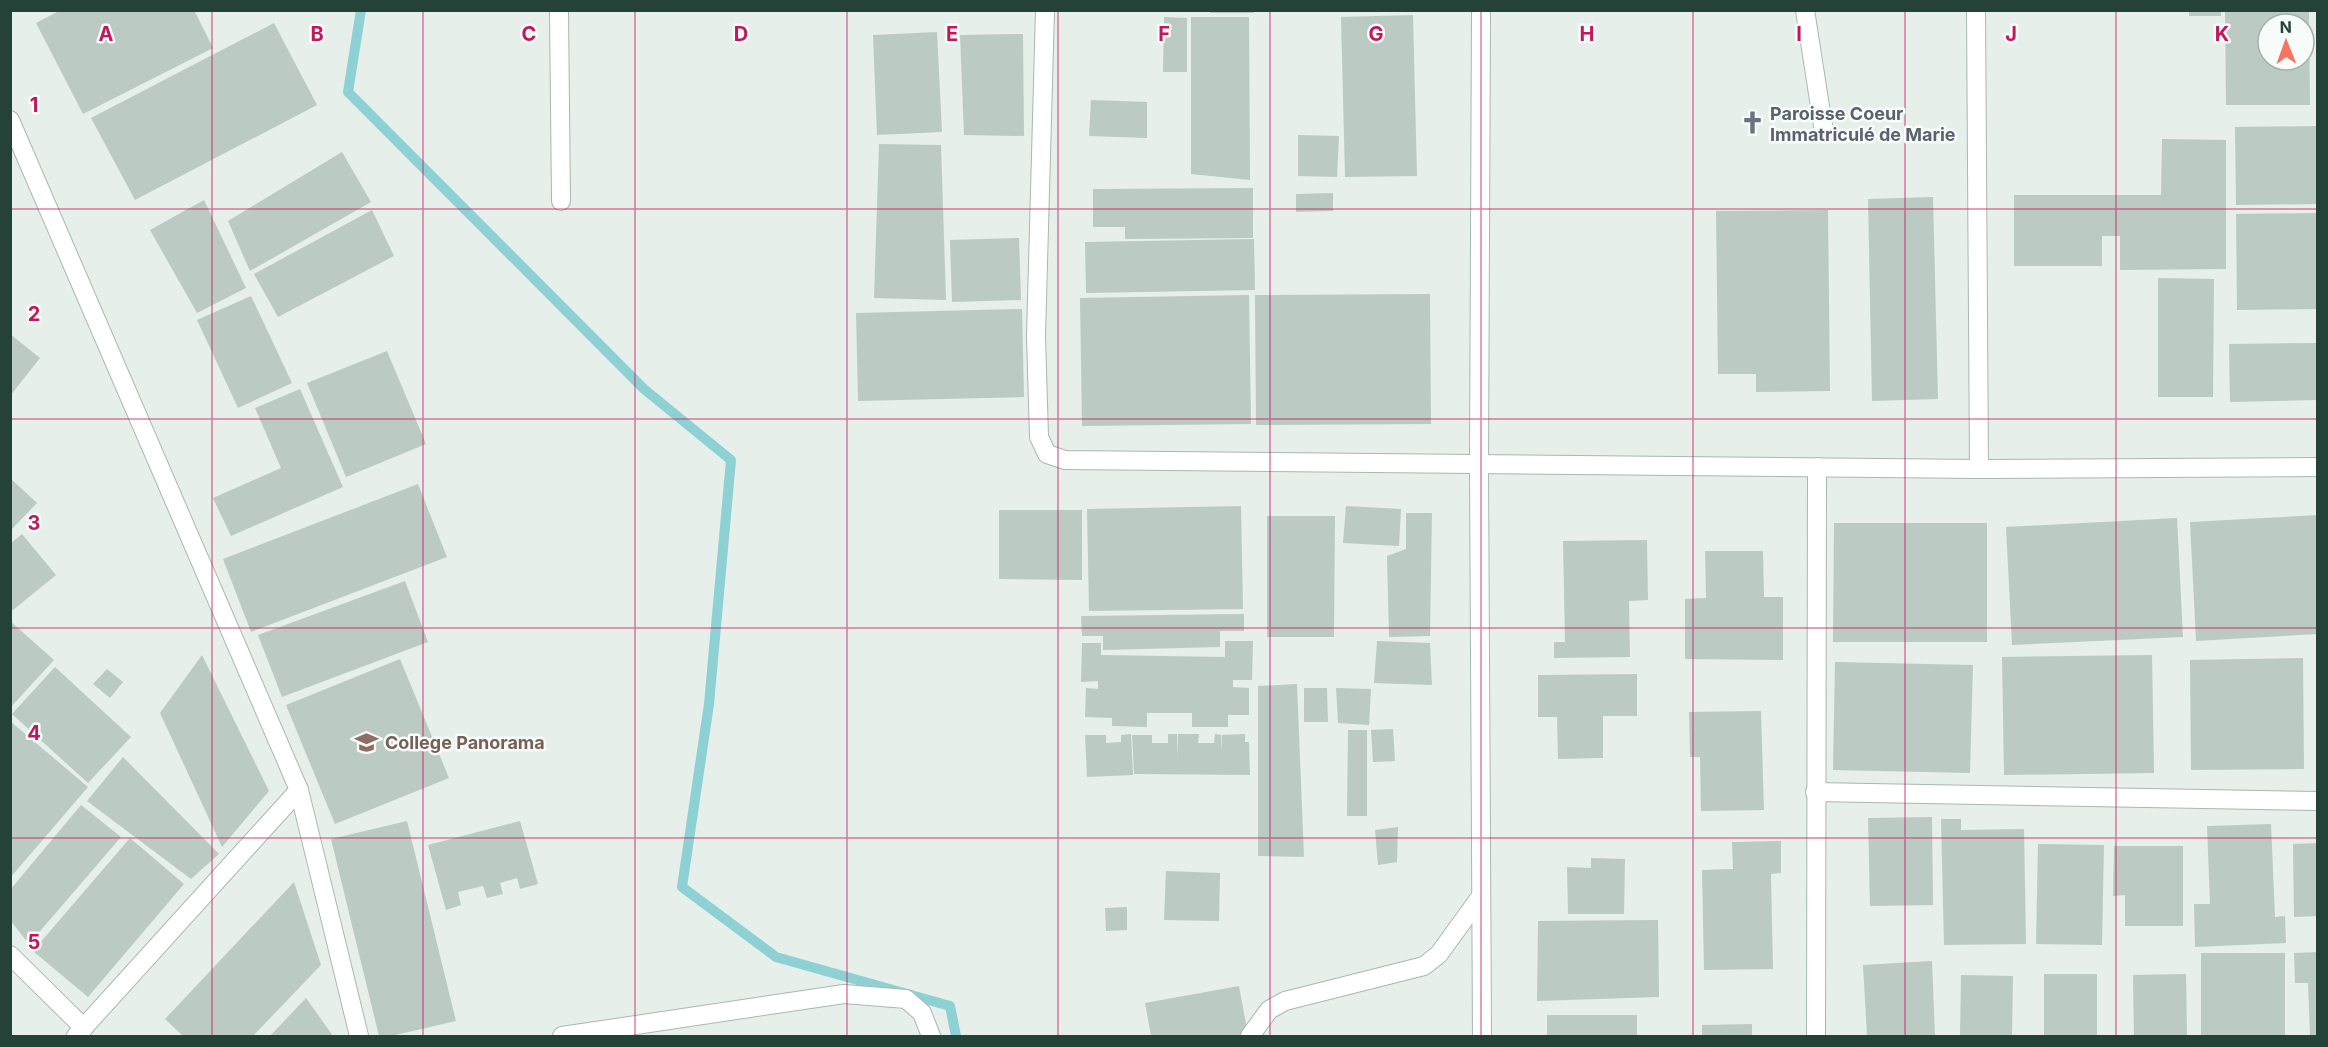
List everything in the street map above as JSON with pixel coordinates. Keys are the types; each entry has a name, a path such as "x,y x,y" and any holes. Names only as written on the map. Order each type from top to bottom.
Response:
{"street":[{"path":"559,10 561,201"},
{"path":"1046,10 1036,336 1038,437 1047,454 1065,460 1479,465 1979,469 2318,467"},
{"path":"1481,10 1479,465 1482,1036"},
{"path":"1805,10 1824,132"},
{"path":"1976,10 1979,469"},
{"path":"10,120 299,790 359,1036"},
{"path":"1816,1036 1817,467"},
{"path":"10,955 80,1032 299,790"},
{"path":"1815,792 2318,801"},
{"path":"1250,1036 1269,1010 1285,1001 1424,966 1439,954 1481,896"},
{"path":"562,1036 844,994 906,999 922,1013 931,1036"}],"building":[{"path":"61,10 194,10 213,48 83,114 36,23"},
{"path":"1210,10 1254,10 1254,13 1210,13"},
{"path":"2189,10 2221,10 2221,16 2189,16"},
{"path":"2225,10 2309,10 2309,12 2256,12 2256,72 2310,72 2310,105 2226,105"},
{"path":"1413,15 1417,176 1345,177 1341,17"},
{"path":"1164,17 1187,18 1187,72 1163,72"},
{"path":"1191,17 1249,17 1250,180 1191,174"},
{"path":"274,23 317,105 135,200 91,118"},
{"path":"937,32 942,132 877,135 873,35"},
{"path":"1023,34 1024,136 964,135 960,35"},
{"path":"1091,100 1147,102 1147,138 1089,136"},
{"path":"2318,126 2318,204 2236,205 2235,127"},
{"path":"1298,135 1339,136 1337,177 1298,176"},
{"path":"2162,139 2226,140 2226,269 2120,270 2120,236 2102,236 2102,266 2014,266 2014,195 2161,195"},
{"path":"879,144 941,145 946,300 874,298"},
{"path":"342,152 371,202 250,271 228,221"},
{"path":"1253,188 1253,238 1125,239 1125,227 1093,227 1093,189"},
{"path":"1333,193 1333,211 1296,212 1296,194"},
{"path":"1933,197 1938,399 1872,401 1868,199"},
{"path":"204,200 246,288 197,313 150,230"},
{"path":"372,210 394,256 278,317 254,274"},
{"path":"1828,210 1830,391 1756,392 1756,374 1718,374 1716,211"},
{"path":"2318,213 2318,309 2237,310 2236,214"},
{"path":"1019,238 1021,300 952,302 950,240"},
{"path":"1254,239 1255,290 1086,293 1085,242"},
{"path":"2158,278 2214,279 2213,397 2158,397"},
{"path":"1430,294 1431,424 1256,425 1255,295"},
{"path":"1249,295 1251,424 1082,426 1080,298"},
{"path":"251,296 292,383 238,408 197,320"},
{"path":"1022,309 1024,397 858,401 856,313"},
{"path":"10,334 40,358 10,396"},
{"path":"2318,343 2318,400 2230,402 2229,344"},
{"path":"387,351 426,444 346,477 307,383"},
{"path":"300,389 343,487 231,536 213,498 281,468 255,408"},
{"path":"10,478 37,503 10,531"},
{"path":"418,484 447,557 251,632 223,559"},
{"path":"1241,506 1243,609 1089,611 1087,509"},
{"path":"1346,506 1401,509 1399,546 1343,543"},
{"path":"999,510 1082,510 1082,580 999,579"},
{"path":"1406,513 1432,513 1430,636 1389,637 1387,556 1406,549"},
{"path":"2318,515 2318,634 2196,641 2190,522"},
{"path":"1267,516 1335,516 1334,637 1267,637"},
{"path":"2177,518 2183,637 2012,645 2006,527"},
{"path":"1834,523 1987,523 1987,642 1833,642"},
{"path":"22,534 56,575 13,610 10,607 10,544"},
{"path":"1647,540 1648,600 1629,601 1630,657 1554,658 1554,642 1565,642 1563,541"},
{"path":"1705,551 1763,551 1764,597 1783,597 1783,660 1685,659 1685,599 1706,598"},
{"path":"405,581 428,642 282,697 258,635"},
{"path":"1244,614 1244,631 1220,631 1220,647 1103,650 1103,636 1082,636 1081,616"},
{"path":"10,621 54,660 10,708"},
{"path":"1225,641 1253,641 1252,680 1233,680 1233,687 1249,688 1249,715 1228,715 1228,727 1192,727 1192,713 1147,713 1147,727 1112,726 1112,718 1085,717 1086,688 1098,689 1098,681 1081,682 1082,643 1101,643 1101,655 1225,657"},
{"path":"1377,641 1430,643 1432,685 1374,683"},
{"path":"202,655 269,791 222,847 160,713"},
{"path":"2152,655 2154,773 2004,775 2002,657"},
{"path":"2303,658 2304,769 2191,770 2190,660"},
{"name":"College Panorama","path":"400,659 449,778 335,824 286,705"},
{"path":"1835,662 1973,665 1970,773 1833,770"},
{"path":"55,667 131,737 88,783 12,714"},
{"path":"107,669 123,682 110,698 93,684"},
{"path":"1637,674 1637,716 1603,716 1603,758 1558,759 1557,717 1538,717 1538,675"},
{"path":"1297,684 1304,857 1258,856 1258,686"},
{"path":"1304,688 1327,688 1328,722 1304,722"},
{"path":"1336,688 1371,689 1369,725 1338,723"},
{"path":"1761,711 1764,810 1701,811 1700,757 1690,757 1689,712"},
{"path":"10,721 88,787 10,878"},
{"path":"1393,729 1395,761 1373,762 1371,730"},
{"path":"1348,730 1367,730 1367,816 1347,816"},
{"path":"1131,734 1133,775 1087,777 1085,735 1106,735 1106,743 1121,742 1121,735"},
{"path":"1168,734 1177,734 1178,759 1178,734 1199,734 1198,743 1214,743 1215,734 1221,735 1222,751 1222,735 1245,734 1245,742 1249,742 1250,775 1134,774 1132,735 1152,735 1152,743 1168,743"},
{"path":"123,757 219,854 191,879 87,801"},
{"path":"81,805 121,837 29,944 10,920 10,890"},
{"path":"1932,817 1933,905 1870,906 1868,818"},
{"path":"1941,819 1961,819 1961,830 2024,829 2026,944 1944,945"},
{"path":"407,821 456,1021 391,1036 379,1036 331,839"},
{"path":"520,821 538,884 520,889 517,878 500,883 503,894 487,898 483,886 458,892 461,905 446,910 428,845"},
{"path":"2271,824 2275,917 2285,916 2286,943 2195,947 2194,904 2210,904 2207,826"},
{"path":"1398,827 1397,862 1378,865 1375,830"},
{"path":"130,838 184,884 88,997 33,951"},
{"path":"1781,841 1781,873 1771,874 1773,969 1704,970 1702,870 1733,869 1732,842"},
{"path":"2318,843 2318,916 2294,917 2293,844"},
{"path":"2038,844 2104,845 2102,945 2036,944"},
{"path":"2114,846 2183,846 2183,926 2125,926 2125,895 2113,896"},
{"path":"1591,858 1625,859 1624,914 1568,914 1567,867 1591,868"},
{"path":"1166,871 1220,873 1219,921 1164,920"},
{"path":"294,882 321,965 253,1036 183,1036 165,1019"},
{"path":"1127,907 1127,930 1106,931 1105,908"},
{"path":"1658,920 1659,997 1537,1001 1538,921"},
{"path":"2318,952 2318,1036 2310,1036 2308,983 2295,983 2294,953"},
{"path":"2201,953 2285,953 2285,1036 2201,1036"},
{"path":"1932,961 1935,1036 1867,1036 1863,965"},
{"path":"2044,974 2097,974 2097,1036 2044,1036"},
{"path":"2186,974 2187,1036 2134,1036 2133,975"},
{"path":"1961,975 2013,976 2012,1036 1960,1036"},
{"path":"1239,986 1248,1035 1151,1036 1145,1003"},
{"path":"306,998 333,1036 270,1036"},
{"path":"1547,1015 1637,1015 1637,1036 1547,1036"},
{"path":"1752,1024 1752,1036 1702,1036 1702,1025"}],"waterway":[{"path":"361,10 348,92 644,389 731,460 709,704 682,887 776,957 950,1006 956,1036"}],"place":[{"name":"Paroisse Coeur Immatriculé de Marie","path":"1752,123"},
{"name":"College Panorama","path":"367,742"}]}
